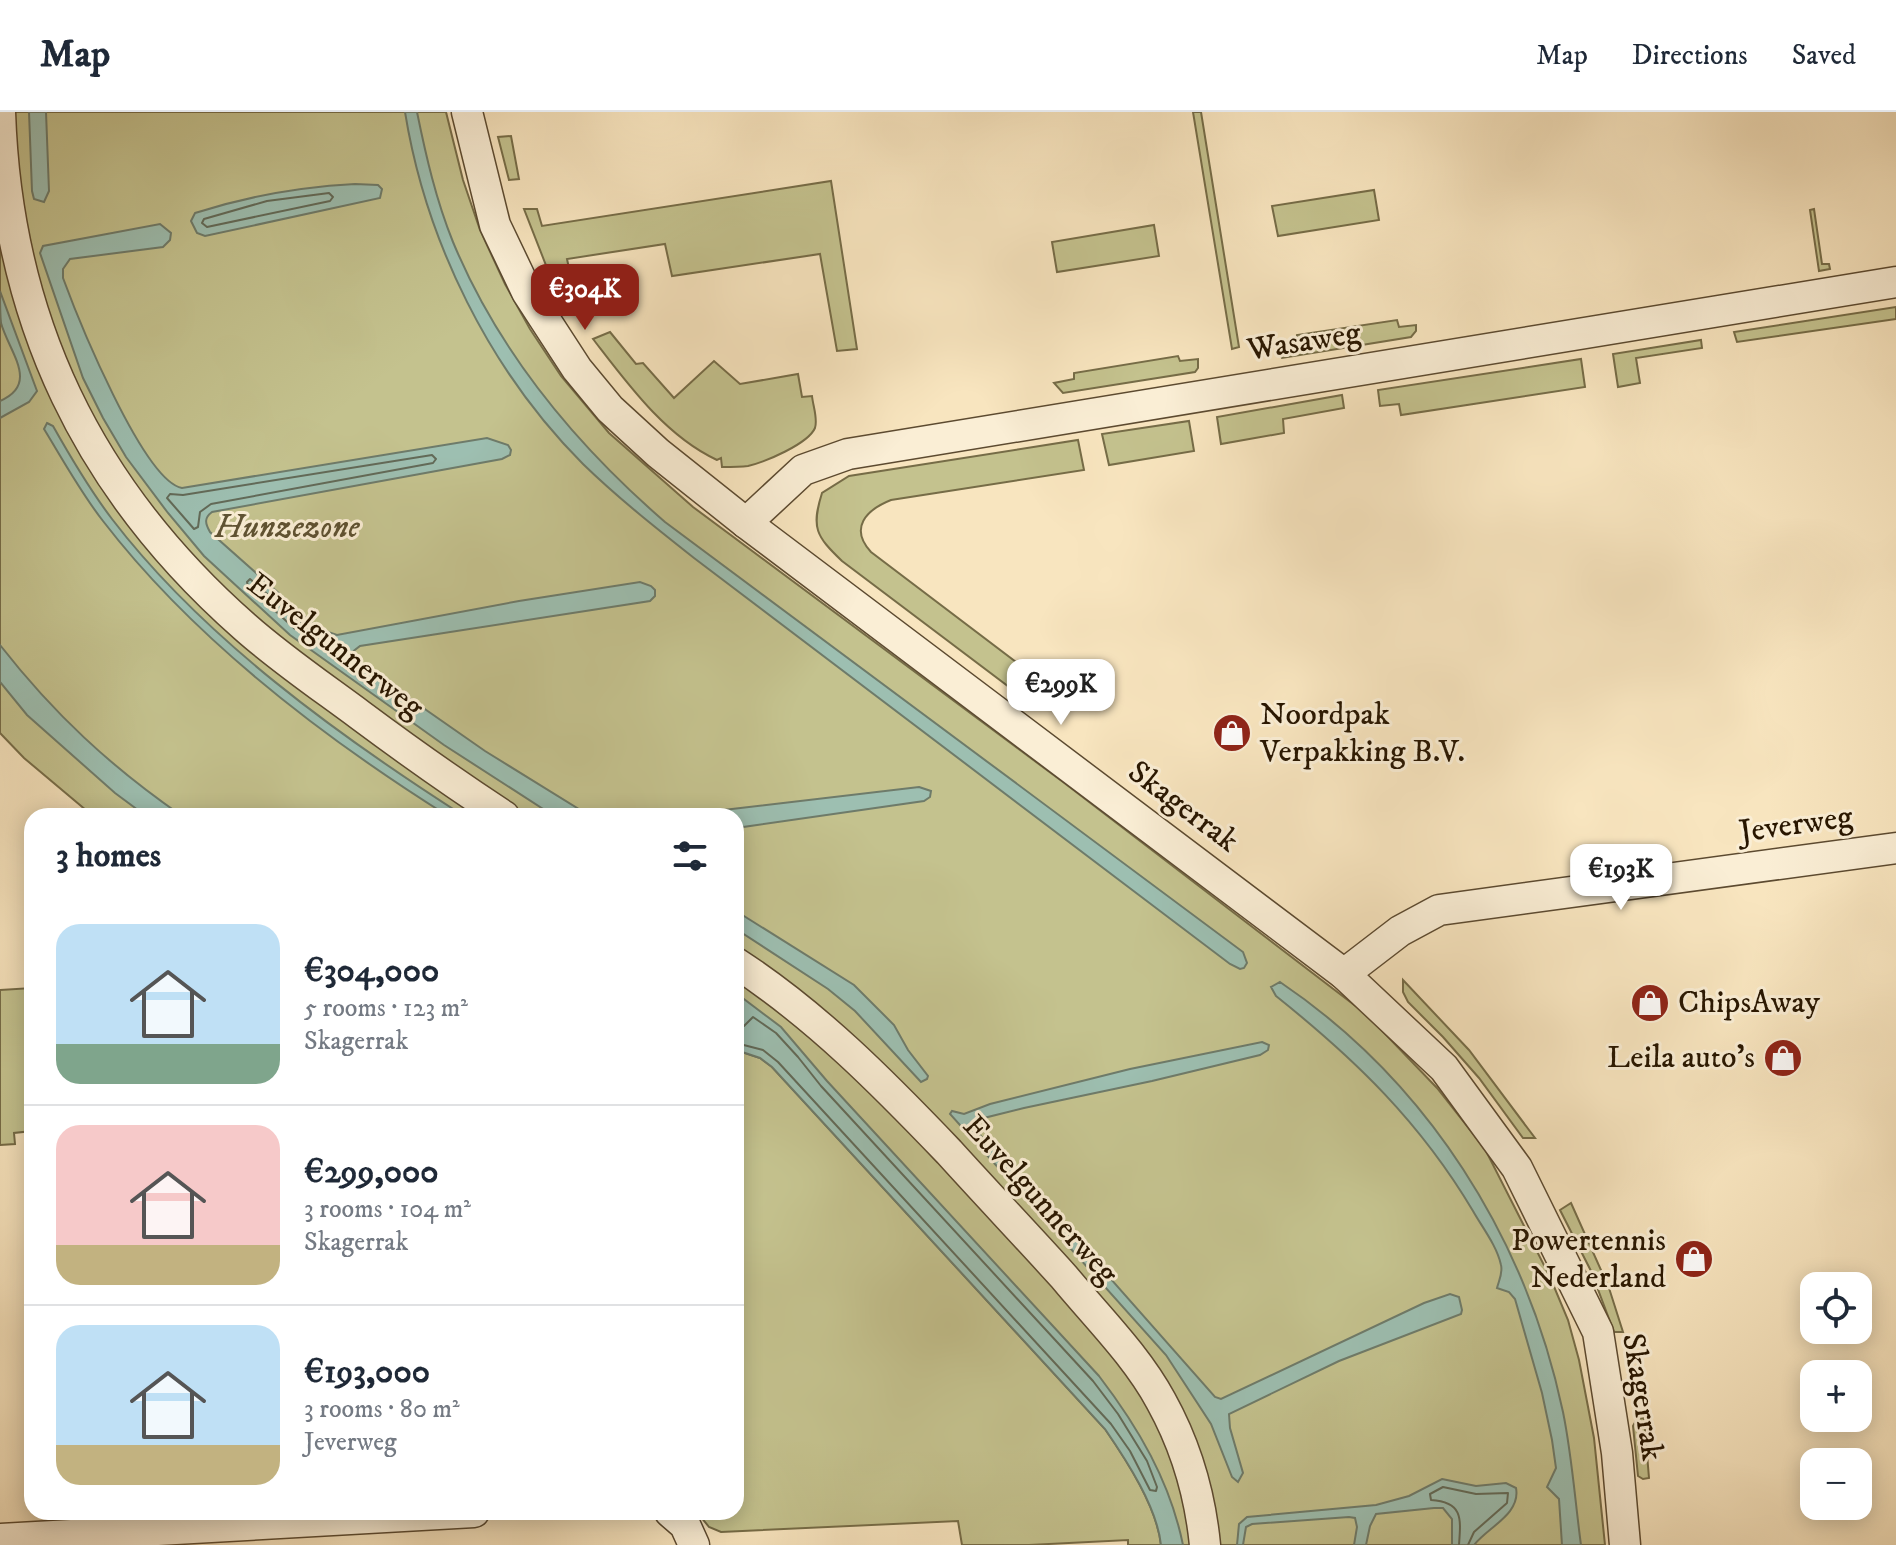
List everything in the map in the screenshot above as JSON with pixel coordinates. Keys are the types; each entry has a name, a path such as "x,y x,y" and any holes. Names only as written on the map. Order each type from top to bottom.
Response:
{"street":[{"name":"Euvelgunnerweg","path":"0,112 5,178 23,281 35,322 62,389 111,476 167,548 244,626 293,666 493,808"},
{"name":"Skagerrak","path":"467,112 495,225 527,292 577,369 610,409 658,453 746,523 1344,974 1444,1068 1517,1168 1598,1332 1617,1453 1625,1545"},
{"name":"Wasaweg","path":"746,523 803,470 848,454 1896,282"},
{"name":"Jeverweg","path":"1344,974 1400,931 1439,910 1896,848"},
{"name":"Euvelgunnerweg","path":"744,969 796,1006 873,1074 1031,1240 1125,1349 1152,1386 1175,1427 1196,1487 1205,1545"},
{"path":"0,1539 334,1520"},
{"path":"679,1520 685,1525 694,1545"}],"green space":[{"name":"Hunzezone","path":"0,112 446,112 463,180 480,230 505,284 561,376 609,433 693,507 1063,782 1366,1014 1437,1088 1485,1149 1550,1277 1568,1320 1594,1438 1605,1545 1168,1545 1117,1436 791,1076 744,1046 744,808 83,808 24,758 0,733"},
{"path":"1193,112 1201,112 1239,347 1232,349"},
{"path":"511,136 519,179 509,180 498,137"},
{"path":"831,181 857,349 837,351 820,254 672,276 665,244 567,259 573,287 582,301 576,308 571,307 549,273 524,209 537,209 542,226"},
{"path":"1374,190 1379,220 1278,236 1272,206"},
{"path":"1814,209 1822,264 1829,264 1830,269 1819,271 1810,210"},
{"path":"1154,225 1159,256 1057,272 1052,242"},
{"path":"1896,307 1896,319 1737,342 1734,332"},
{"path":"1397,320 1399,327 1416,325 1411,337 1282,358 1277,349 1298,345 1297,335"},
{"path":"610,332 636,364 643,363 674,398 714,361 740,384 798,374 802,397 812,396 815,428 804,440 775,456 748,466 722,467 721,458 717,460 680,437 633,390 593,339"},
{"path":"1701,340 1702,348 1636,358 1640,383 1618,387 1613,354"},
{"path":"1178,356 1180,361 1198,359 1195,372 1063,393 1054,383 1074,379 1074,373"},
{"path":"1581,359 1585,387 1401,415 1399,404 1380,406 1378,390"},
{"path":"1342,395 1344,408 1283,419 1284,433 1221,444 1217,417"},
{"path":"1189,421 1194,451 1109,465 1102,434"},
{"path":"1078,440 1084,470 891,500 874,509 861,528 861,535 871,552 1070,703 1037,708 842,561 826,545 818,531 817,515 822,493 849,476"},
{"path":"1403,980 1469,1050 1535,1138 1523,1138 1479,1078 1408,1002 1403,992"},
{"path":"24,988 24,1132 14,1133 15,1144 0,1145 0,990"},
{"path":"744,1053 760,1058 772,1067 1105,1429 1147,1500 1161,1545 1128,1545 1128,1540 962,1545 958,1521 721,1532 709,1527 703,1520 744,1520"},
{"path":"1571,1203 1609,1288 1623,1332 1614,1332 1591,1271 1560,1210"},
{"path":"1644,1418 1649,1478 1643,1479 1638,1476 1633,1426 1637,1419"}],"water":[{"path":"29,112 46,112 49,191 44,202 34,199 32,191"},
{"path":"405,112 417,112 447,226 493,322 542,394 600,461 665,522 1243,952 1247,963 1244,968 1230,964 694,558 583,464 519,388 467,302 429,209"},
{"path":"355,184 378,185 382,189 380,198 205,236 197,233 191,221 195,213 254,197"},
{"path":"160,224 171,233 170,240 163,247 70,259 63,269 63,278 113,395 131,428 166,479 182,488 487,438 508,445 510,455 502,459 209,514 206,521 210,532 319,629 337,635 640,582 655,590 655,596 650,601 360,646 351,653 356,661 485,751 577,808 542,808 444,745 290,635 204,556 126,457 103,418 83,378 40,253 43,246"},
{"path":"0,291 37,391 29,402 0,418 0,401 12,394 20,376 1,323"},
{"path":"47,423 53,426 96,497 148,563 230,644 369,753 452,808 435,808 401,786 308,719 219,645 177,605 103,521 44,429"},
{"path":"0,645 41,694 84,738 171,808 135,808 27,715 0,682"},
{"path":"919,787 931,791 930,797 924,801 744,827 744,808 740,808"},
{"path":"744,916 854,985 894,1025 928,1076 927,1079 921,1082 855,1011 828,989 744,934"},
{"path":"1280,982 1333,1022 1381,1067 1425,1116 1463,1169 1496,1226 1524,1285 1546,1348 1563,1412 1581,1545 1562,1545 1559,1499 1547,1487 1556,1468 1542,1393 1515,1299 1509,1292 1497,1288 1501,1268 1493,1244 1453,1179 1385,1094 1333,1044 1276,996 1271,987"},
{"path":"744,999 781,1027 1099,1376 1151,1456 1170,1499 1183,1545 1161,1545 1147,1500 1105,1429 772,1067 760,1058 744,1053"},
{"path":"1262,1042 1269,1045 1268,1050 1260,1055 1024,1108 984,1118 978,1125 979,1134 1215,1397 1221,1399 1424,1303 1450,1294 1459,1297 1461,1314 1339,1361 1229,1414 1243,1473 1238,1482 1232,1477 1211,1424 1166,1355 950,1114 952,1111 964,1114 990,1104 1130,1069"},
{"path":"1442,1479 1476,1486 1506,1483 1516,1488 1514,1505 1474,1545 1452,1545 1452,1519 1443,1508 1434,1508 1376,1514 1366,1545 1354,1545 1357,1527 1355,1518 1349,1517 1252,1524 1246,1527 1243,1545 1237,1545 1239,1524 1247,1517 1376,1505 1409,1496"}],"place":[{"name":"Noordpak Verpakking B.V.","path":"1232,733"},
{"name":"ChipsAway","path":"1650,1003"},
{"name":"Leila auto's","path":"1783,1058"},
{"name":"Powertennis Nederland","path":"1694,1259"}]}
